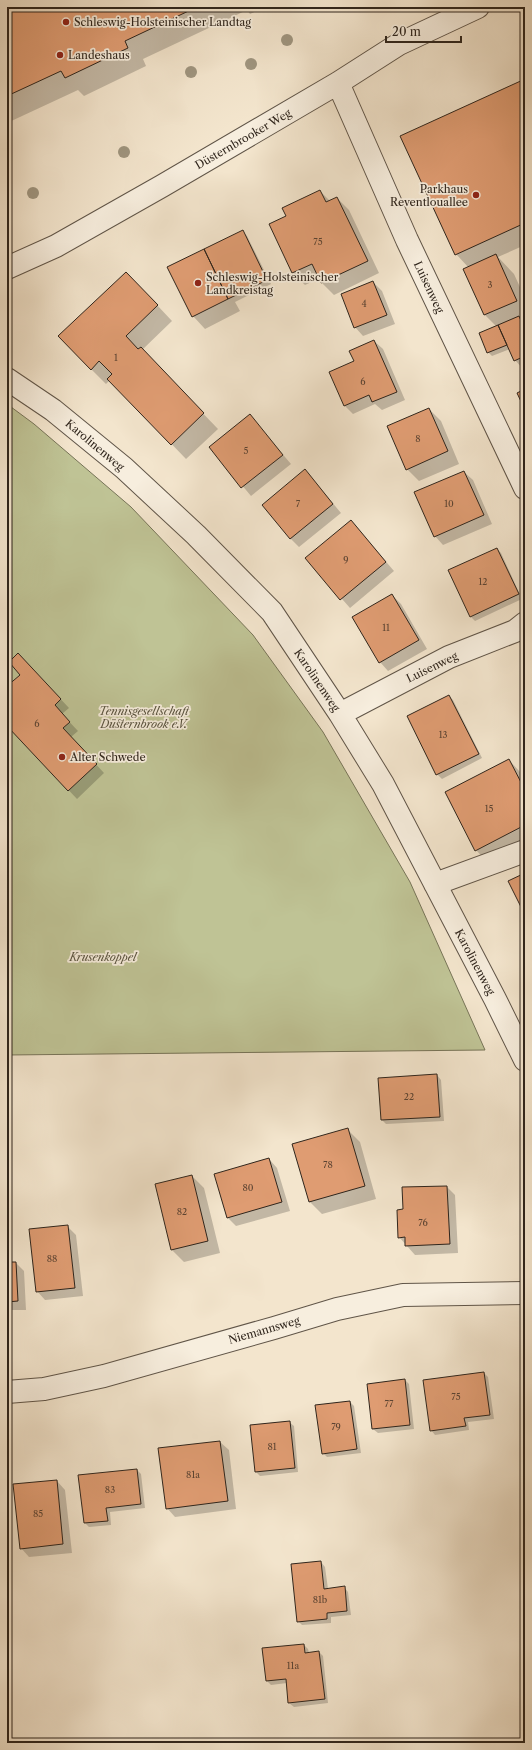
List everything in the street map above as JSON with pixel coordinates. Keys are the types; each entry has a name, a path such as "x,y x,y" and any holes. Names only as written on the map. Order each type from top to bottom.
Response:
{"street":[{"name":"Düsternbrooker Weg","path":"7,268 56,246 338,83 399,44 478,7"},
{"name":"Luisenweg","path":"338,83 410,245 525,488"},
{"name":"Karolinenweg","path":"7,379 52,410 124,468 196,535 272,612 340,714 383,784 495,999 525,1060"},
{"name":"Luisenweg","path":"340,714 449,657 514,631 525,623"},
{"path":"435,884 525,851"},
{"name":"Niemannsweg","path":"7,1392 44,1389 104,1376 274,1328 337,1308 403,1295 525,1293"}],"green space":[{"path":"7,404 34,424 131,507 253,635 323,732 410,882 485,1050 7,1055"}],"building":[{"name":"Landeshaus","path":"7,7 197,7 125,41 128,48 65,78 61,71 7,96"},
{"name":"Parkhaus Reventlouallee","path":"525,79 525,223 455,255 400,136"},
{"path":"320,190 326,202 337,197 368,261 321,283 312,264 292,273 269,224 286,216 282,208"},
{"path":"243,230 267,280 228,299 204,249"},
{"name":"Schleswig-Holsteinischer Landkreistag","path":"204,249 228,299 192,317 167,267"},
{"path":"496,254 517,301 484,315 463,269"},
{"path":"126,272 158,305 126,336 138,349 141,347 204,413 171,445 107,379 112,374 99,361 91,370 58,336"},
{"path":"373,281 387,315 354,328 341,294"},
{"path":"519,316 525,330 525,356 514,361 498,325"},
{"path":"498,325 507,345 487,353 479,333"},
{"path":"374,340 397,392 372,402 369,395 344,406 329,372 354,361 349,351"},
{"path":"525,389 525,410 517,393"},
{"path":"429,408 448,451 406,470 387,426"},
{"path":"250,414 283,455 241,488 209,447"},
{"path":"305,469 333,504 290,539 262,505"},
{"path":"464,471 484,515 434,537 414,492"},
{"path":"351,520 386,562 340,600 305,558"},
{"path":"497,548 519,594 470,617 448,570"},
{"path":"392,594 419,640 379,663 352,617"},
{"path":"18,653 61,699 55,705 70,722 63,728 97,764 68,791 7,726 7,686 20,675 9,662"},
{"path":"449,695 479,754 436,775 407,716"},
{"path":"509,759 525,790 525,825 475,851 445,792"},
{"path":"525,873 525,915 508,881"},
{"path":"437,1074 440,1117 381,1120 378,1078"},
{"path":"348,1128 365,1186 309,1202 292,1144"},
{"path":"269,1158 282,1202 227,1218 214,1174"},
{"path":"192,1175 208,1241 171,1250 155,1184"},
{"path":"447,1186 450,1244 405,1246 405,1237 398,1238 397,1210 403,1209 402,1187"},
{"path":"68,1225 75,1288 36,1292 29,1229"},
{"path":"7,1262 16,1262 18,1301 7,1302"},
{"path":"484,1372 490,1415 464,1418 466,1426 430,1431 423,1380"},
{"path":"405,1379 410,1425 372,1429 367,1384"},
{"path":"350,1401 357,1449 322,1454 315,1405"},
{"path":"290,1421 295,1468 255,1472 250,1425"},
{"path":"220,1441 228,1501 166,1509 158,1448"},
{"path":"137,1469 141,1504 106,1508 108,1521 84,1523 78,1475"},
{"path":"57,1480 63,1544 20,1549 13,1484"},
{"path":"321,1561 324,1589 345,1586 347,1611 327,1613 327,1619 297,1622 291,1564"},
{"path":"304,1644 305,1653 319,1651 325,1699 288,1703 286,1679 266,1681 262,1648"}],"place":[{"name":"Schleswig-Holsteinischer Landtag","path":"66,22"},
{"name":"Landeshaus","path":"60,55"},
{"name":"Parkhaus Reventlouallee","path":"476,195"},
{"name":"Schleswig-Holsteinischer Landkreistag","path":"198,283"},
{"name":"Alter Schwede","path":"62,757"}],"park label":[{"name":"Tennisgesellschaft Düsternbrook e.V.","path":"144,717"},
{"name":"Krusenkoppel","path":"103,957"}]}
